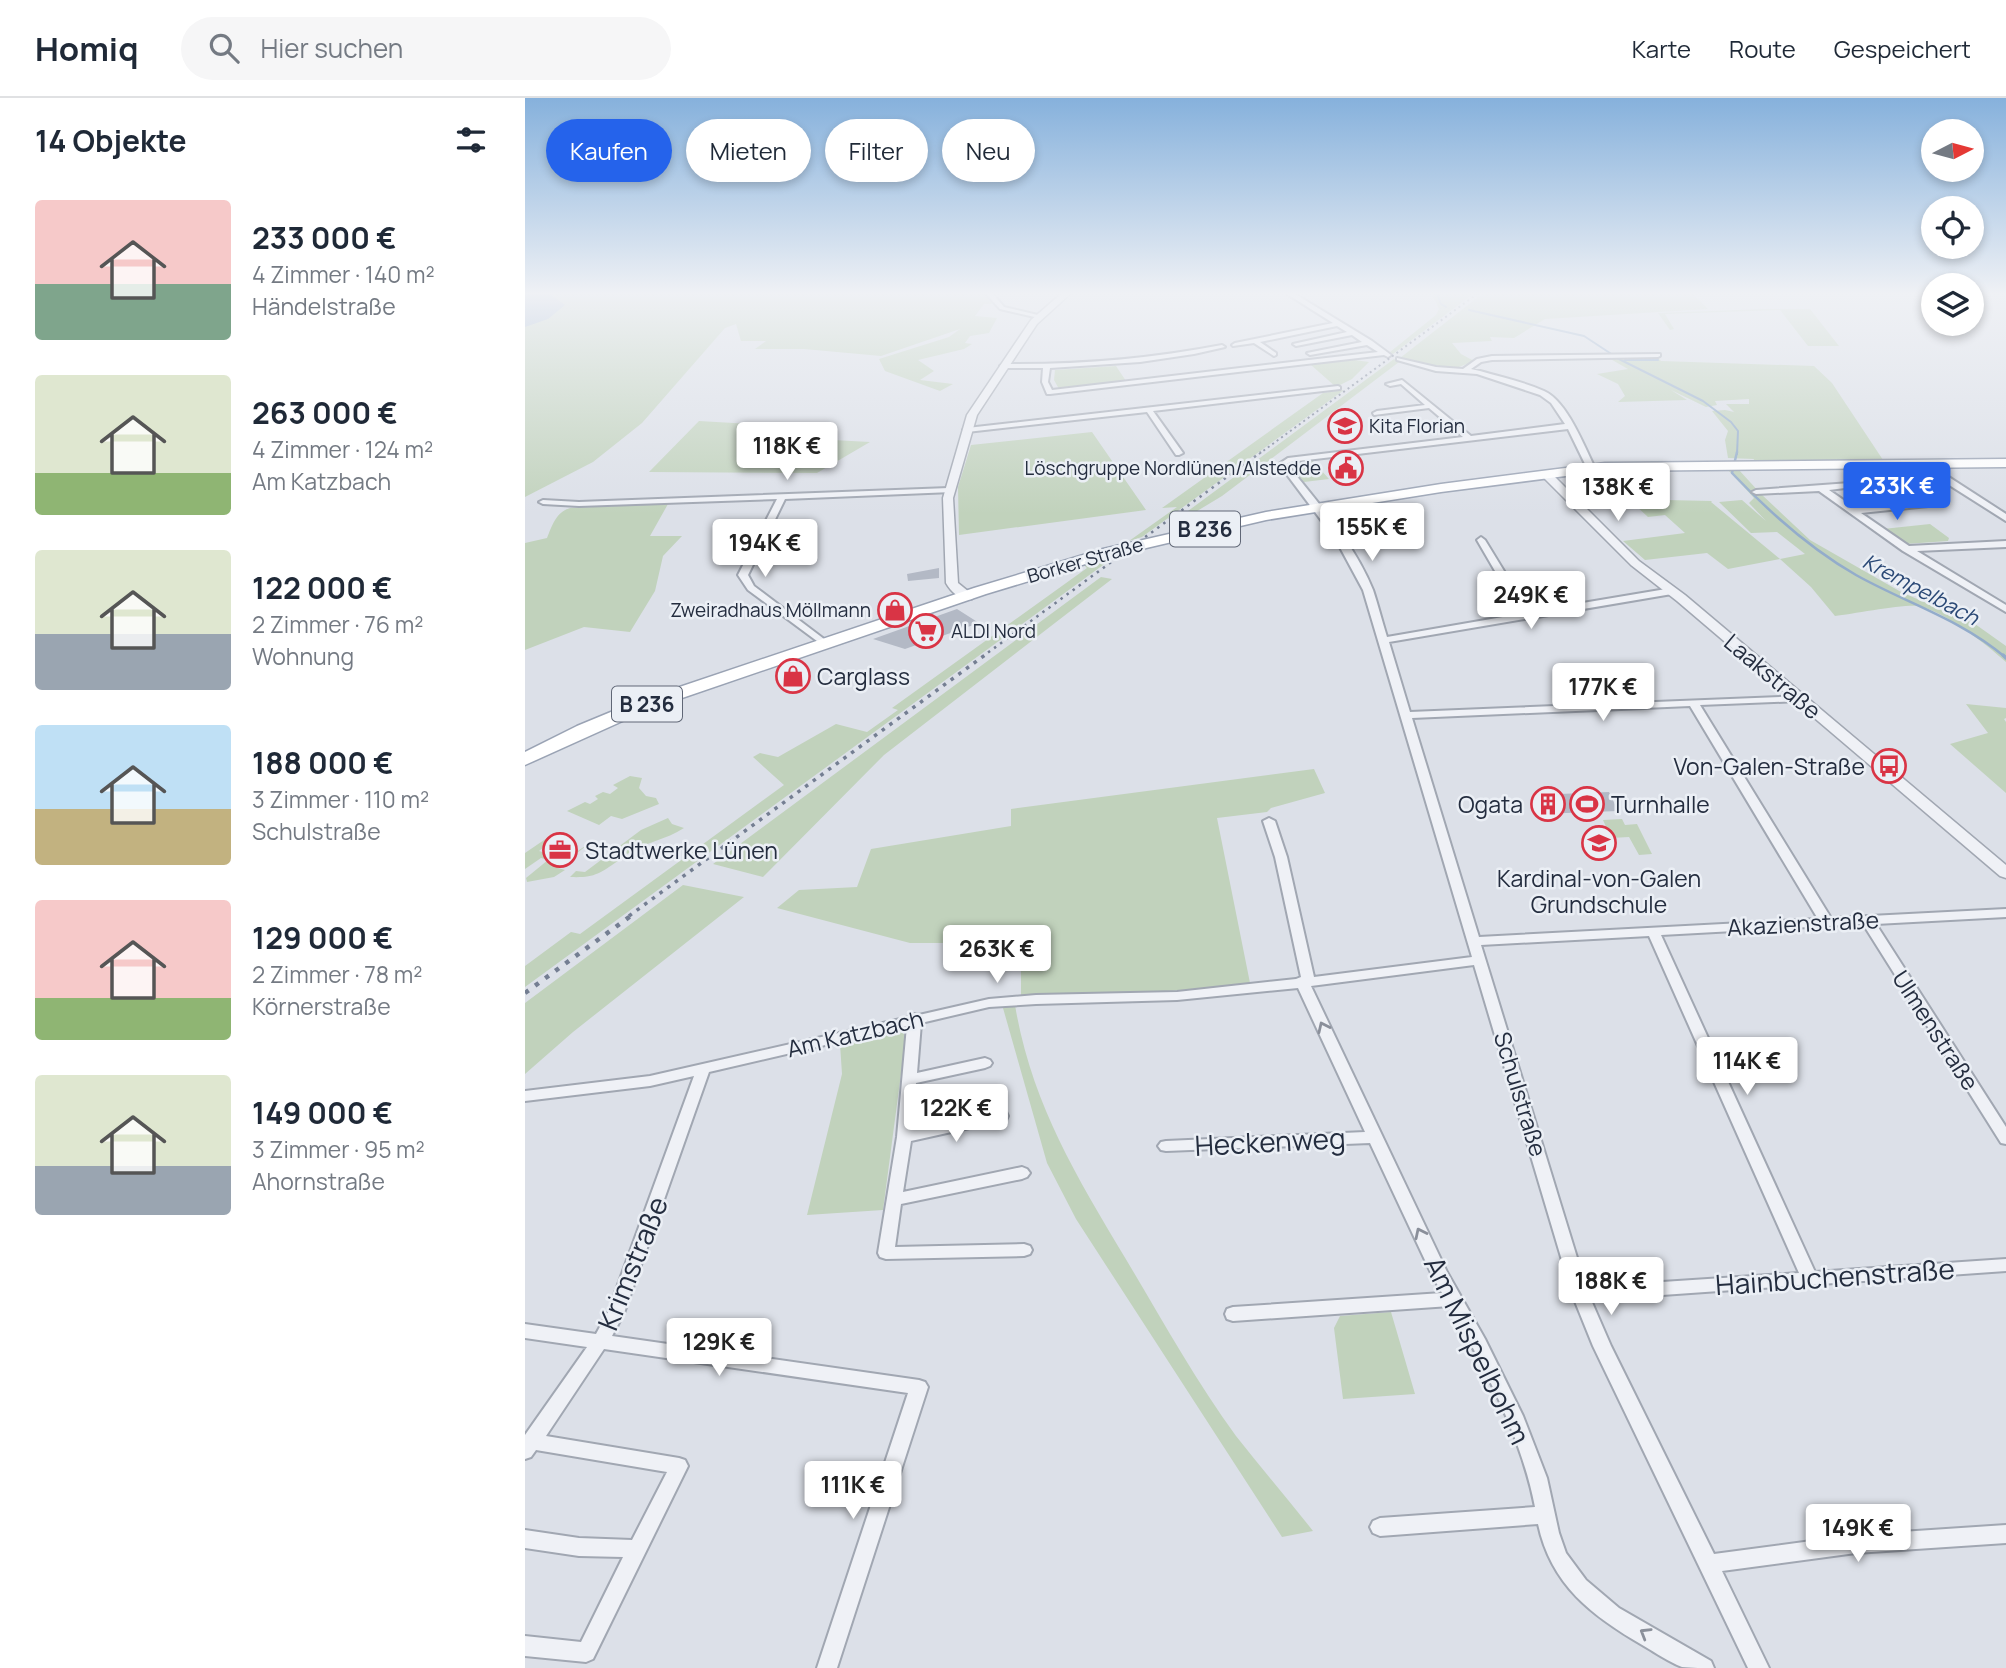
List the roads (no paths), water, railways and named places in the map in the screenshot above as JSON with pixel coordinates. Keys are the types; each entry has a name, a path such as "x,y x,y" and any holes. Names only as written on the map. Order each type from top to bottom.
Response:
{"main road":[{"name":"Borker Straße","path":"525,759 565,738 639,707 968,596 1116,550 1318,507 1591,468 2006,463"}],"street":[{"path":"968,596 952,583 949,490 975,408 1002,367"},
{"path":"1047,367 1045,382 1050,392 1272,367"},
{"path":"1140,367 1156,380"},
{"path":"1174,367 1182,377"},
{"path":"1430,367 1466,370 1510,380 1543,393 1554,402 1570,426 1591,468"},
{"path":"1466,370 1470,367"},
{"path":"1390,384 1402,382 1469,438 1570,426"},
{"path":"967,430 1338,388"},
{"path":"1377,413 1431,406"},
{"path":"1149,410 1179,453"},
{"name":"Schulstraße","path":"1469,438 1285,461 1283,464 1318,507 1361,575 1384,640 1580,1294 1602,1346 1755,1667"},
{"path":"1926,463 1938,474 2006,518"},
{"name":"Laakstraße","path":"1546,474 1638,566 1672,591 2006,873"},
{"path":"1756,492 1850,485"},
{"path":"1821,488 1906,549 2006,609"},
{"path":"543,502 579,505 949,490"},
{"path":"782,496 743,575 751,588 825,645"},
{"path":"1853,511 1938,503"},
{"path":"1481,540 1527,617"},
{"path":"1906,549 2006,544"},
{"path":"1384,640 1672,591"},
{"path":"1406,715 1800,698"},
{"path":"1693,704 1827,923"},
{"path":"1269,821 1282,858 1305,981"},
{"name":"Akazienstraße","path":"1474,941 2006,913"},
{"name":"Ulmenstraße","path":"1867,920 2006,1139"},
{"path":"1653,931 1809,1277"},
{"name":"Am Katzbach","path":"525,1096 650,1081 915,1018 1017,1000 1141,999 1480,960"},
{"name":"Am Mispelbohm","path":"1305,981 1374,1136 1440,1275 1468,1317 1533,1462 1543,1490 1557,1555 1577,1584 1619,1618 1704,1668"},
{"path":"915,1018 904,1137 886,1253 1024,1250"},
{"path":"910,1079 985,1063"},
{"name":"Krimstraße","path":"525,1646 586,1652 679,1466 528,1446 600,1342 616,1312 703,1069"},
{"path":"904,1137 1001,1116"},
{"name":"Heckenweg","path":"1166,1146 1374,1136"},
{"path":"895,1200 1022,1173"},
{"name":"Hainbuchenstraße","path":"1580,1294 2006,1265"},
{"path":"1233,1314 1455,1299"},
{"path":"525,1331 919,1387 827,1668"},
{"path":"1380,1527 1547,1515"},
{"path":"1708,1564 1856,1544 2006,1535"},
{"path":"525,1539 579,1547 638,1549"}],"waterway":[{"name":"Krempelbach","path":"1636,367 1703,401 1731,422 1738,431 1737,454"},
{"name":"Krempelbach","path":"1737,452 1732,473 1760,502 1806,541 1856,575 1970,632 2005,657"}],"railway":[{"path":"1259,454 1377,367"},
{"path":"982,657 1261,452"},
{"path":"629,916 985,655"},
{"path":"525,993 632,915"}],"place":[{"name":"Kita Florian","path":"1345,426"},
{"name":"Löschgruppe Nordlünen/Alstedde","path":"1346,468"},
{"name":"Zweiradhaus Möllmann","path":"895,610"},
{"name":"ALDI Nord","path":"926,631"},
{"name":"Carglass","path":"793,676"},
{"name":"Von-Galen-Straße","path":"1889,766"},
{"name":"Ogata","path":"1548,804"},
{"name":"Turnhalle","path":"1587,804"},
{"name":"Kardinal-von-Galen Grundschule","path":"1599,843"},
{"name":"Stadtwerke Lünen","path":"560,850"}]}
